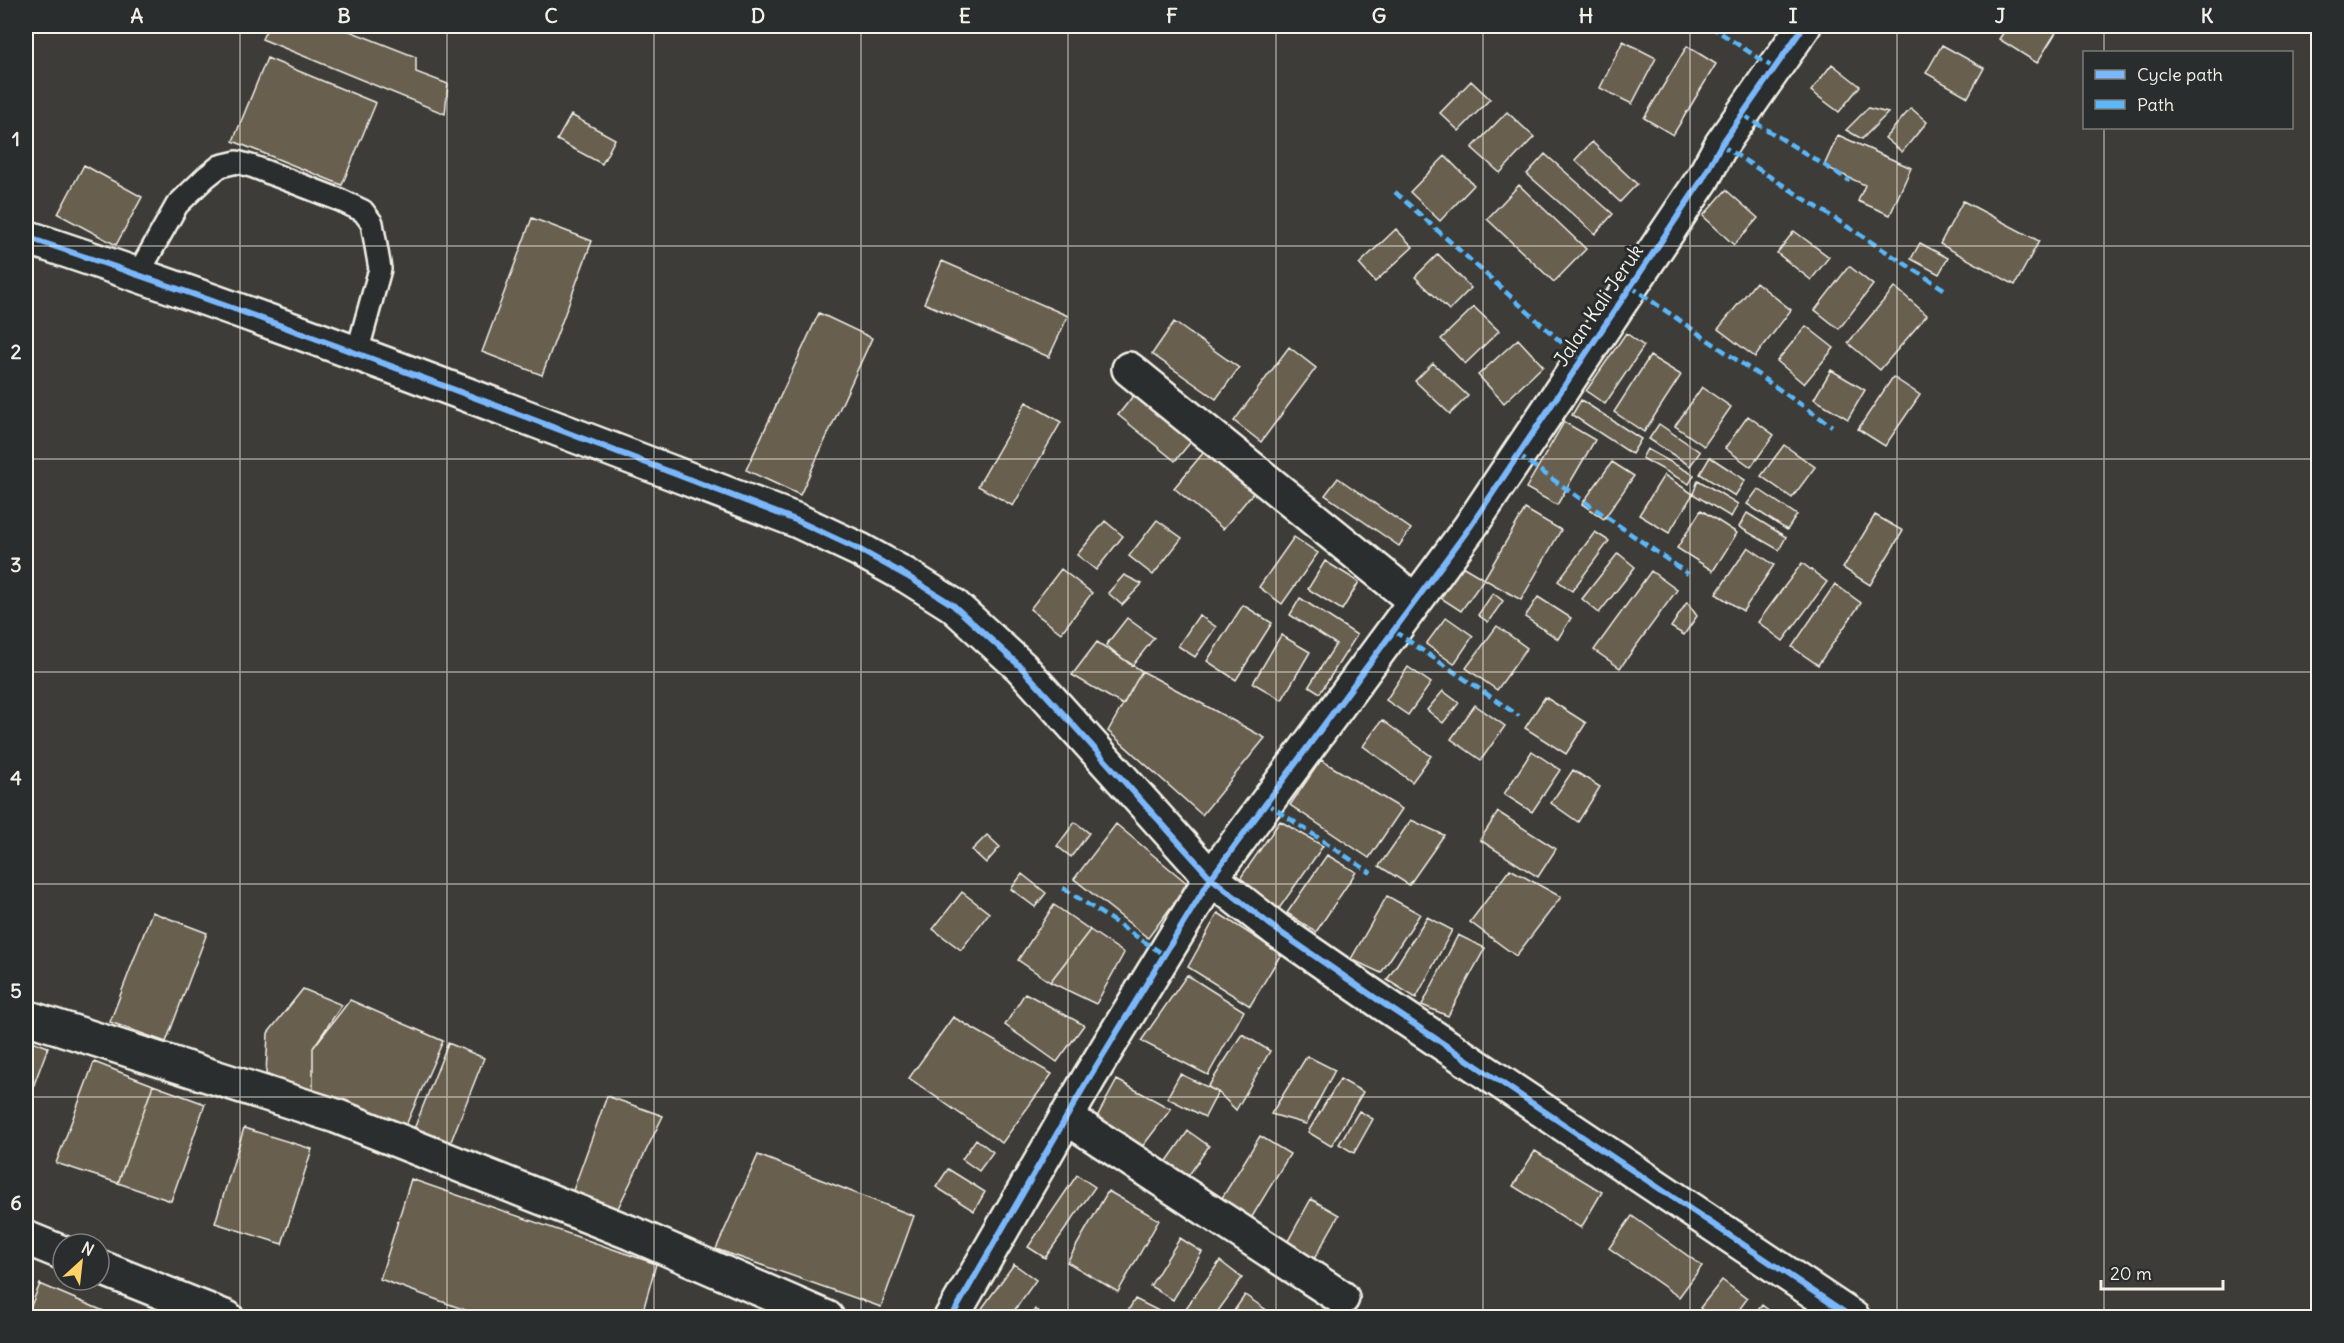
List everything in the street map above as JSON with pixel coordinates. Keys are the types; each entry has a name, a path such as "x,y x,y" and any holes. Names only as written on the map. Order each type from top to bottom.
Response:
{"street":[{"name":"Jalan Kali Jeruk","path":"951,1317 1066,1117 1211,878 1470,527 1702,180 1721,145 1804,26"},
{"path":"26,237 138,274 357,353 798,521 860,550 907,576 953,605 1021,667 1211,878 1277,930 1366,992 1853,1317"},
{"path":"1129,369 1415,601"},
{"path":"26,1017 336,1116 631,1233 827,1317"},
{"path":"1066,1117 1342,1298"},
{"path":"26,1238 51,1248"},
{"path":"111,1272 226,1317"}],"lane":[{"path":"138,274 177,205 206,177 220,166 237,162 254,167 356,207 363,211 372,223 380,269 357,353"}],"building":[{"path":"268,26 337,26 416,57 416,72 448,84 445,114 262,39"},
{"path":"2008,26 2060,26 2037,63 1999,39"},
{"path":"1623,41 1656,58 1632,104 1600,88"},
{"path":"1942,45 1984,68 1968,97 1926,73"},
{"path":"1687,46 1716,64 1673,135 1644,118"},
{"path":"267,58 376,103 342,185 233,141"},
{"path":"1832,64 1860,86 1839,112 1811,91"},
{"path":"1471,81 1490,99 1459,131 1440,113"},
{"path":"1868,108 1888,113 1862,139 1846,130"},
{"path":"1911,108 1927,122 1902,152 1885,138"},
{"path":"1507,112 1534,137 1500,173 1472,148"},
{"path":"571,115 615,139 602,164 557,140"},
{"path":"1838,135 1911,168 1890,215 1858,201 1865,185 1824,166"},
{"path":"1592,142 1637,184 1620,202 1575,160"},
{"path":"1545,154 1613,214 1595,234 1527,174"},
{"path":"1445,156 1474,185 1440,221 1410,192"},
{"path":"84,165 142,197 116,245 58,214"},
{"path":"1519,185 1586,249 1554,282 1487,219"},
{"path":"1726,190 1758,218 1734,245 1703,216"},
{"path":"1963,201 2039,241 2015,285 1940,244"},
{"path":"532,218 592,241 542,375 482,352"},
{"path":"1396,229 1413,247 1375,282 1359,264"},
{"path":"1794,231 1829,257 1811,280 1777,253"},
{"path":"1920,243 1948,258 1939,274 1911,259"},
{"path":"1438,254 1471,288 1449,310 1415,277"},
{"path":"942,261 1068,316 1049,357 924,303"},
{"path":"1849,266 1873,285 1839,329 1815,310"},
{"path":"1756,282 1791,310 1755,357 1718,329"},
{"path":"1895,287 1927,315 1880,370 1848,343"},
{"path":"1474,307 1499,331 1465,364 1441,339"},
{"path":"819,313 872,338 800,495 746,470"},
{"path":"1174,322 1239,368 1216,399 1152,354"},
{"path":"1806,326 1834,348 1804,384 1777,361"},
{"path":"1626,333 1644,346 1605,404 1586,391"},
{"path":"1518,339 1543,366 1504,403 1478,375"},
{"path":"1289,347 1316,368 1261,442 1234,421"},
{"path":"1650,356 1681,375 1644,432 1614,412"},
{"path":"1433,363 1468,396 1450,414 1415,381"},
{"path":"1831,370 1865,390 1848,419 1814,399"},
{"path":"1893,377 1920,395 1885,446 1858,429"},
{"path":"1141,386 1199,432 1175,461 1118,415"},
{"path":"1702,387 1731,407 1704,446 1675,426"},
{"path":"1581,400 1641,439 1632,454 1572,415"},
{"path":"1026,402 1061,422 1013,506 978,486"},
{"path":"1748,416 1774,435 1751,467 1725,448"},
{"path":"1564,422 1595,440 1557,505 1526,488"},
{"path":"1659,424 1700,452 1690,466 1649,439"},
{"path":"1784,445 1815,467 1792,498 1761,476"},
{"path":"1209,446 1258,487 1223,529 1174,488"},
{"path":"1647,449 1694,475 1689,484 1642,458"},
{"path":"1710,457 1745,480 1735,496 1700,474"},
{"path":"1612,462 1634,476 1604,519 1582,504"},
{"path":"1664,475 1693,494 1669,533 1639,515"},
{"path":"1338,478 1411,529 1399,546 1325,495"},
{"path":"1698,480 1738,504 1731,517 1693,494"},
{"path":"1758,489 1797,515 1787,530 1747,504"},
{"path":"1525,509 1561,530 1521,600 1484,579"},
{"path":"1701,510 1737,533 1713,571 1677,548"},
{"path":"1747,513 1786,537 1779,550 1739,527"},
{"path":"1875,515 1903,531 1870,585 1843,568"},
{"path":"1157,520 1182,538 1153,575 1129,556"},
{"path":"1105,521 1123,536 1096,570 1077,555"},
{"path":"1595,532 1609,541 1572,591 1558,581"},
{"path":"1294,537 1318,553 1282,604 1259,587"},
{"path":"1748,547 1774,565 1743,611 1716,594"},
{"path":"1618,553 1635,567 1599,613 1582,599"},
{"path":"1325,561 1359,582 1342,610 1308,589"},
{"path":"1802,563 1827,582 1783,641 1758,622"},
{"path":"1462,566 1484,579 1461,611 1441,598"},
{"path":"1061,569 1092,593 1061,633 1030,609"},
{"path":"1651,571 1677,590 1620,668 1594,650"},
{"path":"1124,575 1142,584 1122,605 1108,593"},
{"path":"1835,584 1861,603 1818,665 1792,647"},
{"path":"1493,593 1503,601 1488,622 1478,615"},
{"path":"1538,597 1571,618 1558,639 1525,617"},
{"path":"1300,598 1357,635 1320,693 1309,686 1336,644 1290,615"},
{"path":"1687,602 1697,616 1684,635 1671,627"},
{"path":"1243,605 1272,623 1236,680 1207,661"},
{"path":"1199,615 1216,627 1195,657 1178,646"},
{"path":"1446,617 1473,636 1454,664 1426,644"},
{"path":"1127,618 1154,638 1132,666 1106,645"},
{"path":"1497,626 1527,648 1497,690 1466,668"},
{"path":"1281,635 1310,652 1282,700 1253,683"},
{"path":"1097,642 1142,671 1123,705 1072,675"},
{"path":"1408,667 1431,683 1408,715 1386,700"},
{"path":"1142,671 1265,738 1202,815 1108,731"},
{"path":"1443,691 1459,703 1443,723 1427,710"},
{"path":"1545,697 1586,723 1566,754 1525,728"},
{"path":"1475,705 1505,726 1481,760 1451,739"},
{"path":"1382,720 1431,756 1412,782 1363,746"},
{"path":"1532,751 1560,770 1532,812 1504,794"},
{"path":"1321,760 1402,809 1369,858 1290,805"},
{"path":"1573,770 1600,787 1578,822 1551,803"},
{"path":"1498,812 1556,849 1538,877 1480,840"},
{"path":"1411,820 1444,835 1409,885 1379,866"},
{"path":"1280,821 1323,846 1278,910 1239,880"},
{"path":"1075,822 1089,833 1071,857 1057,846"},
{"path":"1116,824 1188,884 1148,938 1074,879"},
{"path":"987,835 1000,847 986,863 972,850"},
{"path":"1327,855 1356,872 1316,932 1287,913"},
{"path":"1510,869 1561,897 1516,956 1470,922"},
{"path":"1022,874 1046,893 1035,907 1011,889"},
{"path":"962,892 989,913 961,950 933,929"},
{"path":"1387,896 1420,914 1381,973 1351,959"},
{"path":"1054,905 1090,930 1050,982 1018,960"},
{"path":"152,912 207,933 166,1042 110,1022"},
{"path":"1218,913 1281,954 1250,1006 1188,967"},
{"path":"1427,917 1452,930 1416,998 1387,980"},
{"path":"1090,930 1124,953 1096,1004 1050,982"},
{"path":"1458,935 1485,948 1448,1016 1422,1005"},
{"path":"1187,975 1244,1011 1208,1075 1141,1041"},
{"path":"303,989 342,1005 313,1048 313,1094 266,1074 268,1033"},
{"path":"1025,993 1084,1025 1057,1062 1005,1025"},
{"path":"350,1000 443,1041 402,1134 313,1094 313,1048"},
{"path":"953,1017 1052,1074 1002,1143 909,1078"},
{"path":"1242,1034 1270,1051 1236,1110 1218,1092 1208,1087"},
{"path":"26,1039 48,1047 26,1106"},
{"path":"448,1043 484,1058 448,1149 412,1134"},
{"path":"1307,1056 1335,1070 1306,1124 1271,1114"},
{"path":"94,1062 153,1085 118,1183 56,1163"},
{"path":"1180,1074 1218,1092 1205,1117 1167,1098"},
{"path":"1340,1079 1363,1092 1331,1146 1308,1132"},
{"path":"1117,1080 1171,1109 1129,1164 1086,1137"},
{"path":"153,1085 205,1104 171,1201 118,1183"},
{"path":"607,1096 663,1116 615,1214 571,1196"},
{"path":"1359,1111 1373,1119 1354,1153 1339,1144"},
{"path":"244,1128 312,1149 282,1244 215,1223"},
{"path":"1188,1131 1209,1146 1182,1185 1160,1171"},
{"path":"1260,1136 1290,1154 1244,1230 1214,1211"},
{"path":"976,1139 993,1152 979,1171 962,1159"},
{"path":"1535,1151 1602,1192 1581,1228 1513,1186"},
{"path":"758,1155 914,1216 881,1307 716,1249"},
{"path":"948,1169 985,1192 974,1211 936,1187"},
{"path":"1077,1175 1095,1187 1045,1258 1028,1247"},
{"path":"411,1179 656,1264 641,1318 487,1318 380,1279"},
{"path":"1108,1191 1159,1220 1118,1292 1067,1262"},
{"path":"1311,1199 1339,1215 1310,1266 1282,1252"},
{"path":"1632,1216 1702,1266 1679,1297 1609,1248"},
{"path":"1180,1238 1202,1252 1173,1300 1150,1286"},
{"path":"1220,1261 1242,1278 1213,1318 1199,1318 1186,1308"},
{"path":"1014,1264 1036,1280 1009,1318 975,1318"},
{"path":"1722,1280 1747,1299 1733,1318 1711,1318 1700,1308"},
{"path":"40,1284 51,1289 51,1292 59,1292 113,1315 112,1318 26,1318"},
{"path":"1245,1295 1278,1318 1229,1318"},
{"path":"1135,1299 1163,1313 1161,1318 1133,1318 1126,1314"},
{"path":"1762,1305 1779,1318 1752,1318"},
{"path":"1035,1309 1048,1318 1029,1318"}],"marked path":[{"path":"1710,26 1775,69"},
{"path":"1743,115 1850,181"},
{"path":"1721,145 1947,291"},
{"path":"1395,192 1581,360"},
{"path":"1630,286 1832,426"},
{"path":"1518,455 1688,574"},
{"path":"1394,631 1519,716"},
{"path":"1266,803 1371,873"},
{"path":"1063,888 1163,954"}],"cycle path":[{"path":"951,1318 1089,1078 1211,878 1470,527 1702,180 1721,145 1804,26"},
{"path":"26,237 317,339 798,521 860,550 907,576 953,605 1021,667 1211,878 1277,930 1853,1318"}]}
